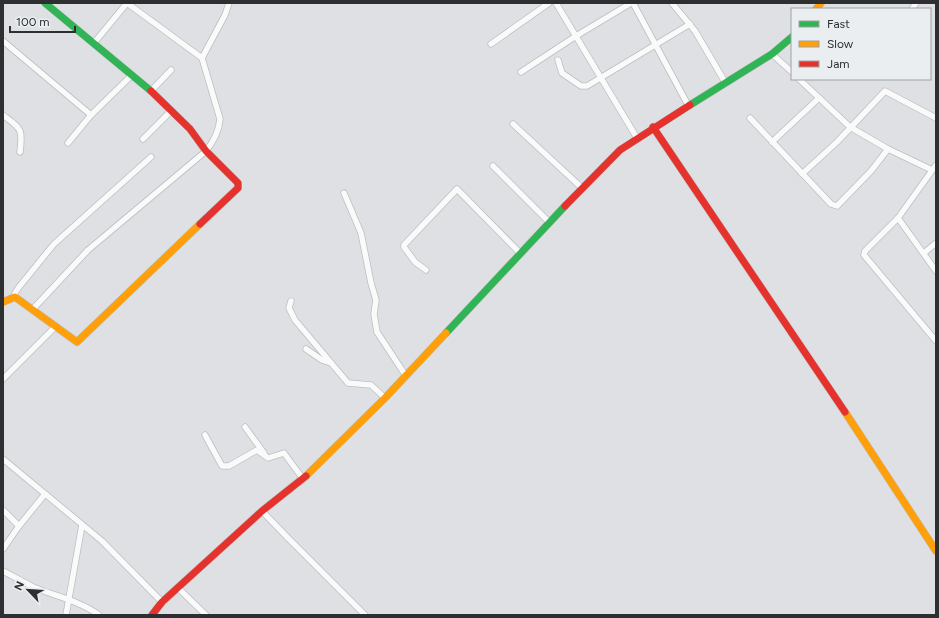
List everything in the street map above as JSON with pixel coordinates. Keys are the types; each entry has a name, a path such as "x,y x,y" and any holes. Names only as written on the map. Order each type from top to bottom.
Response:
{"street":[{"path":"15,297 33,308 55,327 77,342 238,188 238,183 206,151 190,129 151,91 94,42 45,3"},
{"path":"33,308 88,250 206,151 212,144 220,119 202,58 127,3 94,42"},
{"path":"202,58 225,15 229,3"},
{"path":"491,44 549,3"},
{"path":"556,3 637,138"},
{"path":"521,72 576,36 632,3 656,44 688,105"},
{"path":"672,3 695,30 725,82"},
{"path":"558,60 562,73 581,86 587,86 690,24"},
{"path":"152,615 162,602 262,510 304,479 385,398 521,254 549,222 620,150 653,127 772,54 791,38"},
{"path":"3,41 91,115"},
{"path":"772,54 791,71"},
{"path":"151,91 171,70"},
{"path":"68,143 91,115 132,74"},
{"path":"800,80 850,127 888,149 932,170"},
{"path":"802,174 885,91 936,118"},
{"path":"772,142 819,98"},
{"path":"143,139 171,111"},
{"path":"3,115 20,128 22,135 20,152"},
{"path":"750,118 802,174 832,204 837,206 871,171 888,149"},
{"path":"513,124 582,188"},
{"path":"653,127 754,274 936,551"},
{"path":"15,297 15,293 19,287 54,244 151,157"},
{"path":"936,165 898,218 865,251 864,255 936,341"},
{"path":"493,166 549,222"},
{"path":"426,270 415,262 404,245 457,189 521,254"},
{"path":"344,193 361,233 371,284 376,300 374,314 377,332 406,376"},
{"path":"898,218 936,271"},
{"path":"924,254 936,243"},
{"path":"3,302 15,297"},
{"path":"291,301 289,308 295,320 348,383 371,385 385,398"},
{"path":"3,379 55,327"},
{"path":"306,349 322,360 331,363"},
{"path":"245,428 268,458"},
{"path":"205,435 222,466 229,466 256,450 268,458"},
{"path":"268,458 284,453 304,479"},
{"path":"3,459 102,541 162,602"},
{"path":"3,549 19,526 45,494"},
{"path":"3,510 19,526"},
{"path":"262,510 365,615"},
{"path":"66,615 82,525"},
{"path":"3,571 33,587 69,599 99,615"},
{"path":"178,588 206,615"}],"traffic: fast":[{"path":"45,3 151,91"},
{"path":"690,105 772,54 791,38"},
{"path":"446,333 565,206"}],"traffic: slow":[{"path":"817,8 821,3"},
{"path":"3,302 15,297 77,342 200,224"},
{"path":"306,476 385,398 446,333"},
{"path":"845,412 936,551"}],"traffic: jam":[{"path":"151,91 190,129 206,151 238,183 238,188 200,224"},
{"path":"565,206 620,150 690,105"},
{"path":"653,127 845,412"},
{"path":"152,615 162,602 262,511 306,476"}]}
